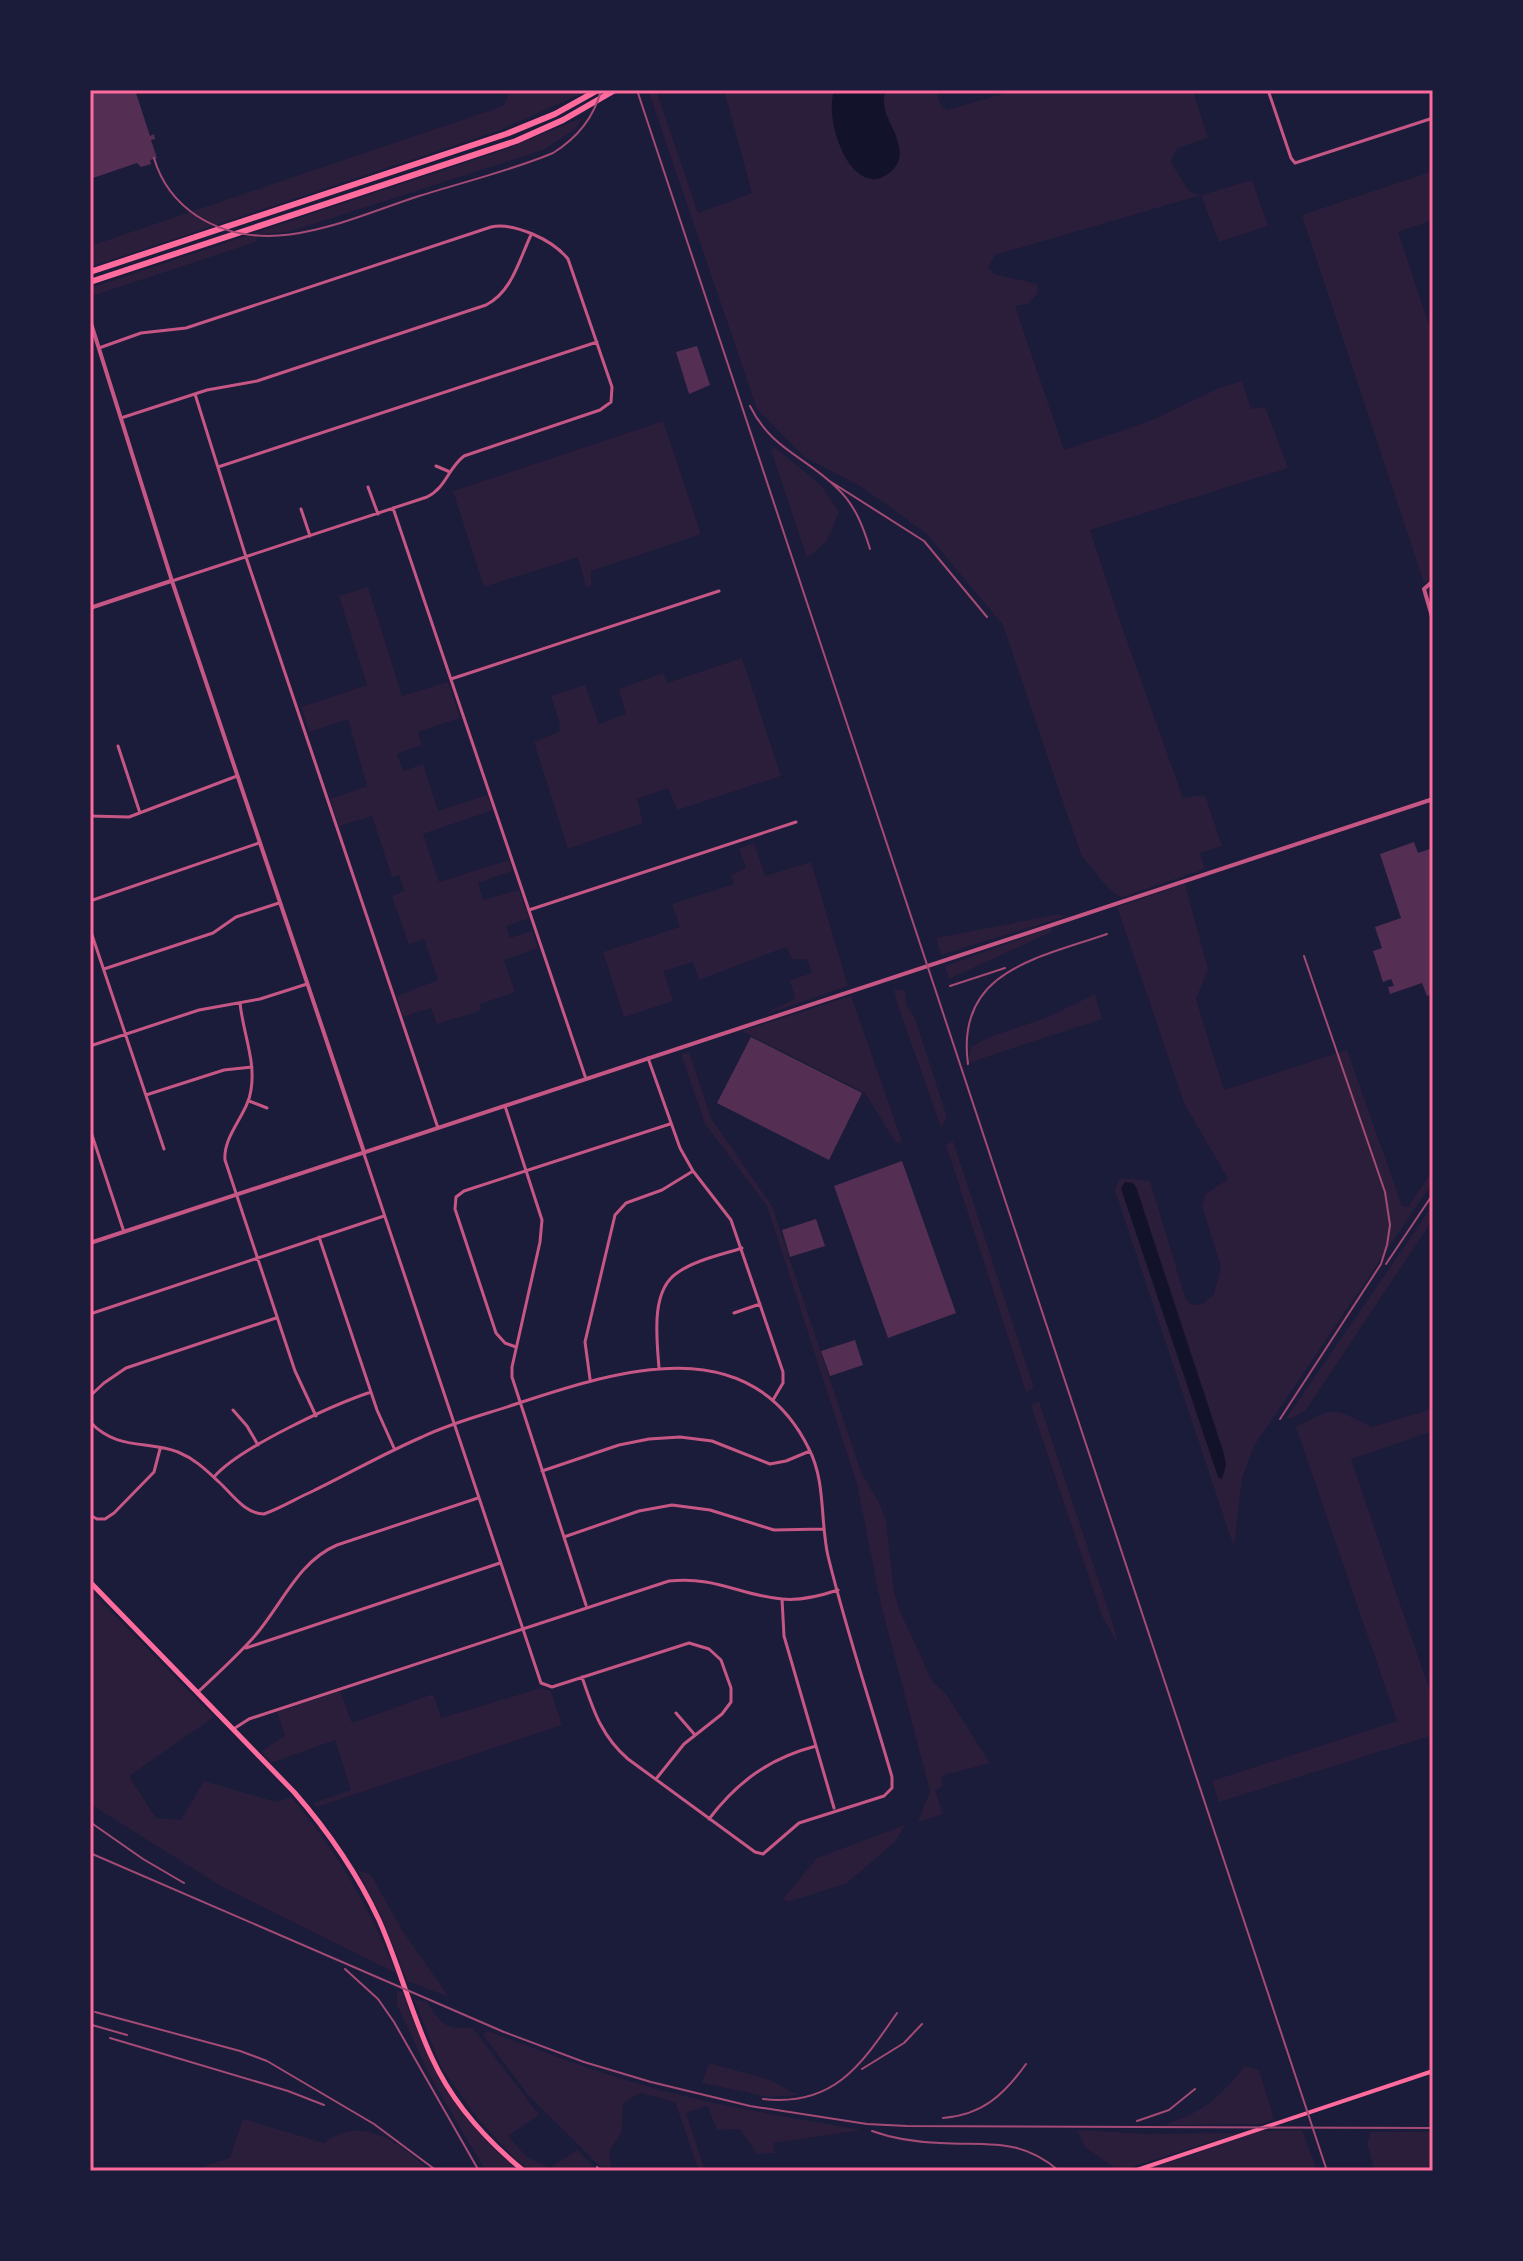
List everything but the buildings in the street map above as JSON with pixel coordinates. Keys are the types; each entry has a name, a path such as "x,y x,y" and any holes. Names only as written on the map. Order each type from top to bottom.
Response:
{"highway":[{"path":"92,272 495,138 562,110 598,90"},
{"path":"93,282 516,141 563,120 615,90"}],"main road":[{"path":"90,1582 309,1808 338,1847 372,1905 430,2055 450,2091 483,2133 524,2171"},
{"path":"1134,2171 1433,2071"}],"street":[{"path":"1268,90 1295,163 1433,118"},
{"path":"90,608 434,494 441,489 457,461 471,453 600,410 611,402 612,387 568,259 559,249 509,226 491,227 186,328 141,333 99,348"},
{"path":"121,418 195,394 257,381 486,305 499,299 507,287 531,235"},
{"path":"90,320 172,581 543,1685 552,1687 689,1643 713,1652 721,1660 727,1674 732,1692 729,1706 675,1754 656,1779"},
{"path":"218,467 597,342"},
{"path":"195,394 246,557 438,1128"},
{"path":"436,466 450,472"},
{"path":"368,487 378,514"},
{"path":"393,508 586,1079"},
{"path":"301,509 311,537"},
{"path":"1433,581 1424,589 1424,594 1433,620"},
{"path":"451,679 719,591"},
{"path":"118,746 140,813"},
{"path":"90,816 118,818 140,813 237,776"},
{"path":"90,1243 1433,799"},
{"path":"529,910 796,822"},
{"path":"90,901 259,843"},
{"path":"104,969 213,933 236,917 280,903"},
{"path":"90,929 164,1149"},
{"path":"90,1046 199,1010 240,1003 307,984"},
{"path":"240,1003 242,1029 252,1067 249,1101 225,1149 225,1160 299,1381 316,1416"},
{"path":"648,1058 670,1124 693,1171 723,1208 742,1248 783,1372 783,1383 773,1400"},
{"path":"146,1095 224,1070 252,1067"},
{"path":"249,1101 267,1108"},
{"path":"505,1106 539,1207 541,1232 512,1372 519,1403 586,1607"},
{"path":"517,1347 505,1343 496,1333 454,1200 464,1191 670,1124"},
{"path":"90,1129 124,1232"},
{"path":"90,1163 99,1160"},
{"path":"590,1379 585,1342 615,1215 626,1203 662,1190 693,1171"},
{"path":"90,1314 384,1216"},
{"path":"319,1237 371,1392 395,1450"},
{"path":"659,1368 661,1299 671,1278 687,1267 742,1248"},
{"path":"734,1313 760,1304"},
{"path":"90,1396 126,1368 277,1317"},
{"path":"90,1422 112,1439 160,1448 190,1458 247,1510 258,1514 270,1512 395,1450 454,1425 590,1379 659,1368 690,1368 719,1372 751,1385 773,1400 798,1428 810,1450 819,1478 828,1556 892,1777 892,1788 884,1796 799,1823 763,1854 755,1852 628,1759 607,1738 595,1716 582,1677"},
{"path":"214,1477 236,1457 258,1445 371,1392"},
{"path":"233,1410 258,1445"},
{"path":"542,1471 619,1445 664,1437 712,1441 770,1464 786,1461 810,1450"},
{"path":"90,1515 105,1519 114,1513 154,1472 160,1448"},
{"path":"197,1692 266,1623 303,1569 318,1554 478,1498"},
{"path":"564,1537 639,1511 672,1505 710,1510 774,1530 824,1529"},
{"path":"243,1649 500,1563"},
{"path":"233,1729 242,1721 645,1587 682,1579 708,1580 782,1599 809,1598 838,1590"},
{"path":"782,1599 784,1636 834,1810"},
{"path":"676,1713 695,1735"},
{"path":"709,1819 732,1791 753,1773 778,1758 816,1746"}],"lane":[{"path":"597,2167 601,2171"}],"shaded area":[{"path":"511,90 589,90 498,131 90,267 90,246 503,106"},
{"path":"648,90 656,90 698,213 752,193 724,90 835,90 832,96 897,137 882,106 886,90 936,90 941,106 947,110 1016,90 1195,90 1208,138 1178,148 1170,161 1190,192 1202,195 1252,180 1268,226 1219,242 1201,195 995,255 988,267 994,274 1037,284 1038,293 1028,304 1015,306 1064,450 1150,421 1217,389 1242,381 1251,409 1265,407 1288,468 1090,530 1183,798 1205,795 1222,846 1200,853 1205,869 1122,897 1106,886 1081,855 1003,625 926,533 860,486 806,458 757,409"},
{"path":"835,90 886,90 885,111 900,155 897,165 888,174 874,179 862,176 842,152 832,117"},
{"path":"582,118 574,130 543,150 304,227 258,234 256,242 95,295 90,294 90,288 498,152"},
{"path":"1433,171 1433,220 1398,232 1433,337 1433,578 1424,583 1302,215"},
{"path":"663,421 701,534 591,571 591,585 586,588 578,557 484,587 453,491"},
{"path":"776,448 822,486 839,512 827,541 807,558 771,450"},
{"path":"368,587 402,696 448,682 460,718 418,732 422,745 397,754 403,771 423,764 438,811 487,795 493,810 423,834 439,882 509,860 512,871 478,883 483,900 519,890 529,918 506,926 510,938 532,931 538,948 504,960 515,992 480,1004 481,1009 476,1012 437,1024 431,1008 403,1017 397,996 438,980 424,939 409,945 392,896 404,891 399,875 392,877 372,816 339,826 330,799 367,786 348,719 310,732 301,707 367,685 339,596"},
{"path":"742,658 781,776 677,810 668,788 637,799 643,823 568,849 534,742 559,732 560,725 551,696 585,685 599,724 626,714 619,689 663,673 667,683"},
{"path":"754,843 765,876 811,862 848,986 758,1017 795,999 790,980 812,973 807,959 792,959 786,947 699,980 693,962 664,971 673,1001 624,1017 603,952 680,927 672,904 734,884 731,875 746,868 739,849"},
{"path":"1185,884 1208,969 1196,999 1224,1090 1347,1050 1402,1206 1408,1207 1433,1170 1433,1182 1254,1446 1242,1478 1234,1547 1115,1190 1120,1178 1150,1181 1185,1297 1191,1305 1203,1304 1214,1294 1221,1267 1202,1206 1206,1194 1228,1179 1184,1103 1117,907","holes":["1136,1187 1226,1465 1220,1479 1121,1188"]},
{"path":"1060,914 1063,917 941,955 936,938"},
{"path":"1053,927 1051,932 949,979 945,966"},
{"path":"894,990 905,990 906,1005 914,1016 947,1117 941,1128 898,1005"},
{"path":"1095,994 1102,1019 968,1063 971,1047 987,1038 1048,1017"},
{"path":"851,996 902,1141 896,1143 865,1093 742,1031"},
{"path":"689,1052 711,1118 772,1206 862,1475 886,1520 894,1592 900,1611 932,1681 946,1694 990,1763 941,1776 943,1786 935,1790 943,1814 918,1822 930,1791 881,1605 857,1484 767,1206 705,1124 681,1054"},
{"path":"953,1141 1034,1388 1026,1392 946,1145"},
{"path":"1125,1182 1133,1183 1136,1187 1223,1451 1226,1465 1222,1479 1218,1477 1121,1188"},
{"path":"1433,1205 1433,1219 1306,1410 1290,1419 1287,1417"},
{"path":"1039,1401 1119,1646 1102,1616 1031,1405"},
{"path":"1433,1409 1433,1431 1351,1459 1433,1701 1433,1735 1219,1802 1212,1781 1397,1721 1296,1427 1327,1412 1341,1413 1372,1427"},
{"path":"90,1590 214,1717 129,1776 156,1818 181,1820 204,1781 276,1802 291,1797 351,1880 396,1973 221,1886 90,1804"},
{"path":"541,1688 551,1691 562,1725 317,1807 313,1803 351,1790 335,1740 271,1763 261,1752 285,1735 277,1712 340,1691 352,1723 433,1694 441,1718"},
{"path":"905,1825 895,1842 847,1883 788,1902 783,1899 817,1858"},
{"path":"357,1869 371,1875 402,1930 449,1997 407,1981 383,1920"},
{"path":"397,1991 402,1992 423,2045 461,2111 496,2151 519,2171 486,2171 431,2078 397,2005"},
{"path":"414,1999 427,2002 445,2024 456,2028 472,2027 539,2115 508,2136 527,2157 550,2168 577,2150 598,2171 531,2171 516,2160 478,2119 441,2067"},
{"path":"487,2031 656,2089 733,2107 862,2130 773,2143 775,2153 757,2154 740,2129 717,2130 707,2105 686,2113 705,2171 699,2171 675,2102 640,2093 623,2103 622,2131 609,2152 612,2171 605,2171 528,2095 483,2035"},
{"path":"709,2063 770,2080 798,2095 769,2097 702,2083"},
{"path":"1245,2066 1259,2070 1274,2119 1261,2124 1164,2125 1210,2103"},
{"path":"243,2119 324,2143 338,2134 367,2132 394,2142 430,2171 190,2171 230,2158"},
{"path":"1077,2130 1147,2134 1239,2133 1119,2171 1085,2147"},
{"path":"1302,2130 1317,2171 1144,2171 1261,2131"},
{"path":"1371,2132 1433,2132 1433,2171 1375,2171 1367,2144"}],"railway":[{"path":"154,158 165,183 182,204 197,216 224,229 251,235 279,236 308,232 553,153 570,141 583,126 594,110 601,90"},
{"path":"637,90 1327,2171"},
{"path":"750,406 768,433 825,477 849,501 870,549"},
{"path":"828,480 924,541 987,617"},
{"path":"968,1064 967,1032 975,1007 988,988 1030,961 1107,934"},
{"path":"1280,1419 1381,1264 1390,1225 1385,1192 1304,956"},
{"path":"950,986 1005,968"},
{"path":"1386,1264 1433,1194"},
{"path":"90,1822 184,1883"},
{"path":"90,1853 504,2032 584,2062 750,2106 867,2124 907,2126 1433,2128"},
{"path":"345,1969 378,1999 394,2022 479,2171"},
{"path":"95,2012 267,2061 374,2124 437,2171"},
{"path":"763,2099 788,2100 827,2089 858,2065 897,2013"},
{"path":"862,2069 904,2043 922,2024"},
{"path":"92,2025 127,2035"},
{"path":"110,2038 288,2091 324,2105"},
{"path":"943,2118 969,2113 991,2102 1026,2064"},
{"path":"1137,2121 1169,2110 1195,2089"},
{"path":"872,2131 914,2141 1017,2148 1045,2160 1059,2171"}]}
